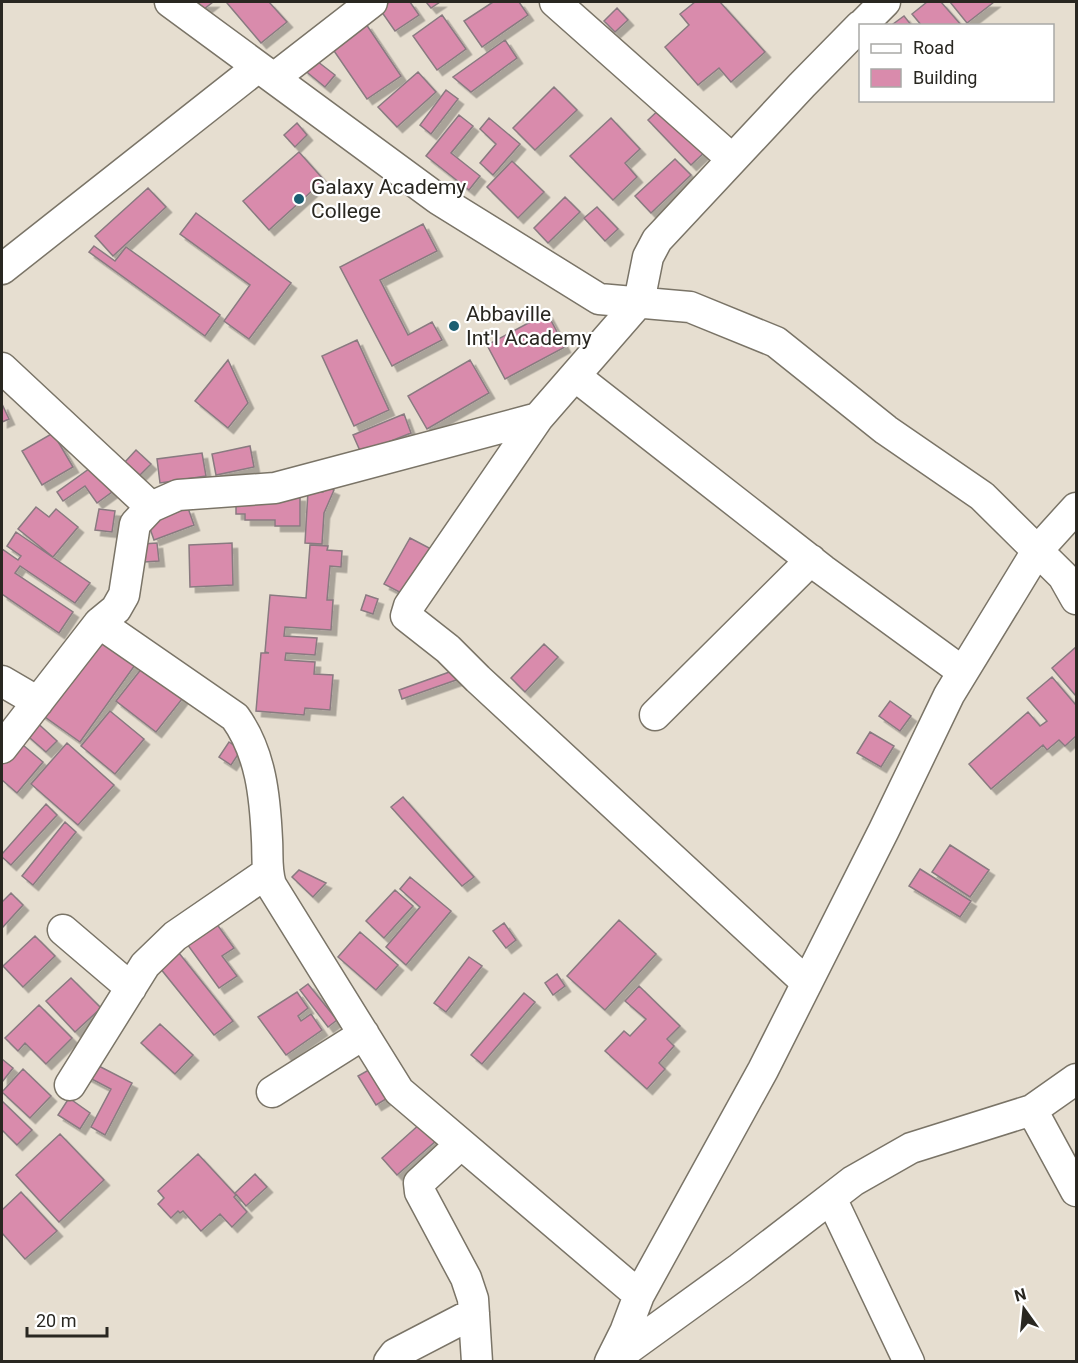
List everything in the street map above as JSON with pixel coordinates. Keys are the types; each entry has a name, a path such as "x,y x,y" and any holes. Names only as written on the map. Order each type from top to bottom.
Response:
{"street":[{"path":"170,2 438,199 599,299 690,307 776,342 886,430 982,496 1063,576 1077,599"},
{"path":"2,269 266,72 372,2"},
{"path":"555,2 732,159"},
{"path":"863,24 884,2"},
{"path":"807,983 448,649 406,616 409,606 538,418 639,302 648,257 657,240 859,28"},
{"path":"2,368 151,507"},
{"path":"575,376 811,560 963,672"},
{"path":"2,747 99,623 116,609 124,595 135,524 151,507 178,495 275,488 538,418"},
{"path":"623,1351 639,1295 763,1070 949,695 1037,551 1077,508"},
{"path":"655,715 811,560"},
{"path":"99,623 235,717 247,733 257,758 266,810 267,873 271,885 399,1090 639,1295"},
{"path":"2,681 38,702"},
{"path":"70,1085 145,965 175,936 267,873"},
{"path":"63,930 131,988"},
{"path":"272,1092 364,1034"},
{"path":"623,1351 740,1268 853,1181 911,1148 1032,1110 1077,1079"},
{"path":"1032,1110 1077,1191"},
{"path":"461,1144 418,1183 420,1192 465,1278 473,1299 477,1362"},
{"path":"831,1198 909,1362"},
{"path":"389,1362 395,1354 474,1313"}],"building":[{"path":"197,2 213,2 204,9"},
{"path":"269,2 287,22 261,43 227,3"},
{"path":"389,2 410,2 419,15 395,31 379,8"},
{"path":"426,2 440,2 431,8"},
{"path":"493,2 519,2 528,15 482,47 464,21"},
{"path":"695,2 720,2 765,52 731,82 719,68 698,85 665,47 689,25 680,14"},
{"path":"927,2 941,2 960,24 920,24 912,14"},
{"path":"950,2 994,2 967,23"},
{"path":"617,8 628,20 615,32 604,21"},
{"path":"442,15 466,49 437,70 413,36"},
{"path":"904,16 910,24 893,24"},
{"path":"366,24 401,76 367,99 332,48"},
{"path":"505,40 517,58 471,92 453,77"},
{"path":"313,58 335,75 325,87 303,69"},
{"path":"418,72 436,92 397,127 378,107"},
{"path":"554,87 577,110 535,150 513,128"},
{"path":"446,90 458,99 431,134 420,125"},
{"path":"665,104 708,149 691,165 648,120"},
{"path":"459,115 473,126 451,153 480,176 469,190 426,156"},
{"path":"489,118 520,144 493,175 480,163 496,144 480,129"},
{"path":"611,118 640,149 625,163 637,177 613,200 570,156"},
{"path":"297,123 307,135 295,147 284,135"},
{"path":"299,152 324,180 269,230 243,201"},
{"path":"675,159 691,175 651,213 635,196"},
{"path":"512,161 544,192 518,218 487,187"},
{"path":"148,188 166,207 113,256 95,236"},
{"path":"565,197 580,212 548,243 534,228"},
{"path":"597,207 618,229 605,241 584,218"},
{"path":"196,213 291,283 249,339 224,321 250,285 180,234"},
{"path":"423,224 437,251 380,280 408,335 432,322 442,340 392,366 340,267"},
{"path":"94,246 115,261 126,247 220,315 205,336 89,252"},
{"path":"547,313 565,347 505,379 487,345"},
{"path":"357,340 389,410 354,426 322,356"},
{"path":"228,360 248,403 228,428 195,401"},
{"path":"470,360 489,393 427,429 408,396"},
{"path":"2,404 9,419 2,422"},
{"path":"404,414 411,433 361,453 353,435"},
{"path":"53,433 73,467 42,485 22,451"},
{"path":"250,446 254,467 216,475 212,454"},
{"path":"136,450 151,464 140,475 125,462"},
{"path":"202,453 206,476 160,483 157,459"},
{"path":"93,466 112,492 97,503 85,486 63,501 57,492"},
{"path":"325,486 334,490 324,513 322,544 305,543 308,491 323,492"},
{"path":"236,495 300,496 300,526 275,526 275,520 245,520 245,514 236,514"},
{"path":"36,507 49,517 56,509 78,527 53,557 18,529"},
{"path":"188,508 194,525 154,540 148,523"},
{"path":"99,509 115,511 112,532 95,530"},
{"path":"16,532 90,583 75,603 20,566 15,573 73,612 59,633 2,594 2,549 18,560 21,556 7,546"},
{"path":"410,538 435,551 409,597 384,584"},
{"path":"157,543 159,561 144,562 142,544"},
{"path":"232,543 233,585 190,587 189,545"},
{"path":"310,545 328,546 327,550 342,551 341,567 330,566 327,600 333,600 331,630 285,627 284,636 317,638 315,655 286,653 285,660 315,662 314,674 333,675 330,710 305,708 304,715 256,711 261,653 269,653 265,652 270,595 306,598"},
{"path":"366,595 378,599 373,614 361,610"},
{"path":"98,628 140,658 80,742 38,712"},
{"path":"544,644 558,657 525,692 511,678"},
{"path":"1076,647 1076,696 1052,668"},
{"path":"146,663 186,694 156,732 116,701"},
{"path":"455,670 459,679 402,699 399,690"},
{"path":"1052,677 1076,703 1076,736 1065,746 1059,740 1047,750 1043,745 991,789 969,764 1028,712 1040,726 1047,721 1027,698"},
{"path":"890,701 911,716 900,731 879,716"},
{"path":"110,711 144,739 115,774 81,746"},
{"path":"33,719 57,741 46,752 22,731"},
{"path":"870,732 894,746 881,767 857,753"},
{"path":"17,740 43,762 17,793 2,780 2,758"},
{"path":"229,742 241,750 231,765 219,757"},
{"path":"67,743 114,785 78,825 31,784"},
{"path":"403,797 474,877 462,886 391,807"},
{"path":"46,804 57,815 11,865 2,857 2,854"},
{"path":"65,822 76,832 33,885 22,876"},
{"path":"950,845 989,870 970,897 932,872"},
{"path":"920,869 971,901 960,917 909,886"},
{"path":"299,870 326,883 313,897 292,877"},
{"path":"410,877 451,911 406,965 386,947 420,907 400,889"},
{"path":"395,890 413,906 384,938 366,921"},
{"path":"11,893 23,905 2,928 2,902"},
{"path":"619,920 656,954 605,1010 567,976"},
{"path":"216,923 234,948 222,956 237,976 219,988 187,944"},
{"path":"504,923 516,940 506,948 493,931"},
{"path":"360,932 398,965 376,990 338,957"},
{"path":"35,936 55,956 23,987 3,966"},
{"path":"179,953 233,1021 214,1035 160,968"},
{"path":"469,957 482,966 446,1012 434,1003"},
{"path":"557,974 565,986 553,995 545,983"},
{"path":"71,978 101,1008 75,1032 46,1001"},
{"path":"308,984 337,1020 328,1027 300,990"},
{"path":"639,986 680,1026 667,1039 674,1046 659,1063 665,1069 647,1089 605,1051 624,1031 630,1036 646,1019 625,1001"},
{"path":"297,992 308,1008 298,1016 301,1021 311,1014 322,1030 286,1055 258,1017"},
{"path":"524,993 535,1002 482,1064 471,1055"},
{"path":"39,1005 72,1038 46,1064 25,1043 18,1051 5,1038"},
{"path":"160,1024 193,1055 175,1074 141,1043"},
{"path":"2,1059 13,1068 2,1082"},
{"path":"91,1062 132,1083 105,1135 91,1127 111,1089 84,1075"},
{"path":"374,1067 391,1096 376,1105 358,1076"},
{"path":"23,1069 51,1096 30,1118 2,1092"},
{"path":"69,1098 90,1113 80,1129 58,1115"},
{"path":"2,1101 32,1130 17,1145 2,1130"},
{"path":"421,1123 437,1140 397,1175 382,1158"},
{"path":"60,1134 104,1180 59,1222 16,1175"},
{"path":"198,1154 236,1195 234,1197 247,1212 232,1227 220,1214 201,1231 183,1211 180,1213 178,1211 171,1218 158,1204 164,1198 158,1191"},
{"path":"255,1174 267,1187 246,1206 235,1193"},
{"path":"21,1192 57,1231 25,1259 2,1233 2,1210"}],"place":[{"name":"Galaxy Academy College","path":"299,199"},
{"name":"Abbaville Int'l Academy","path":"454,326"}]}
